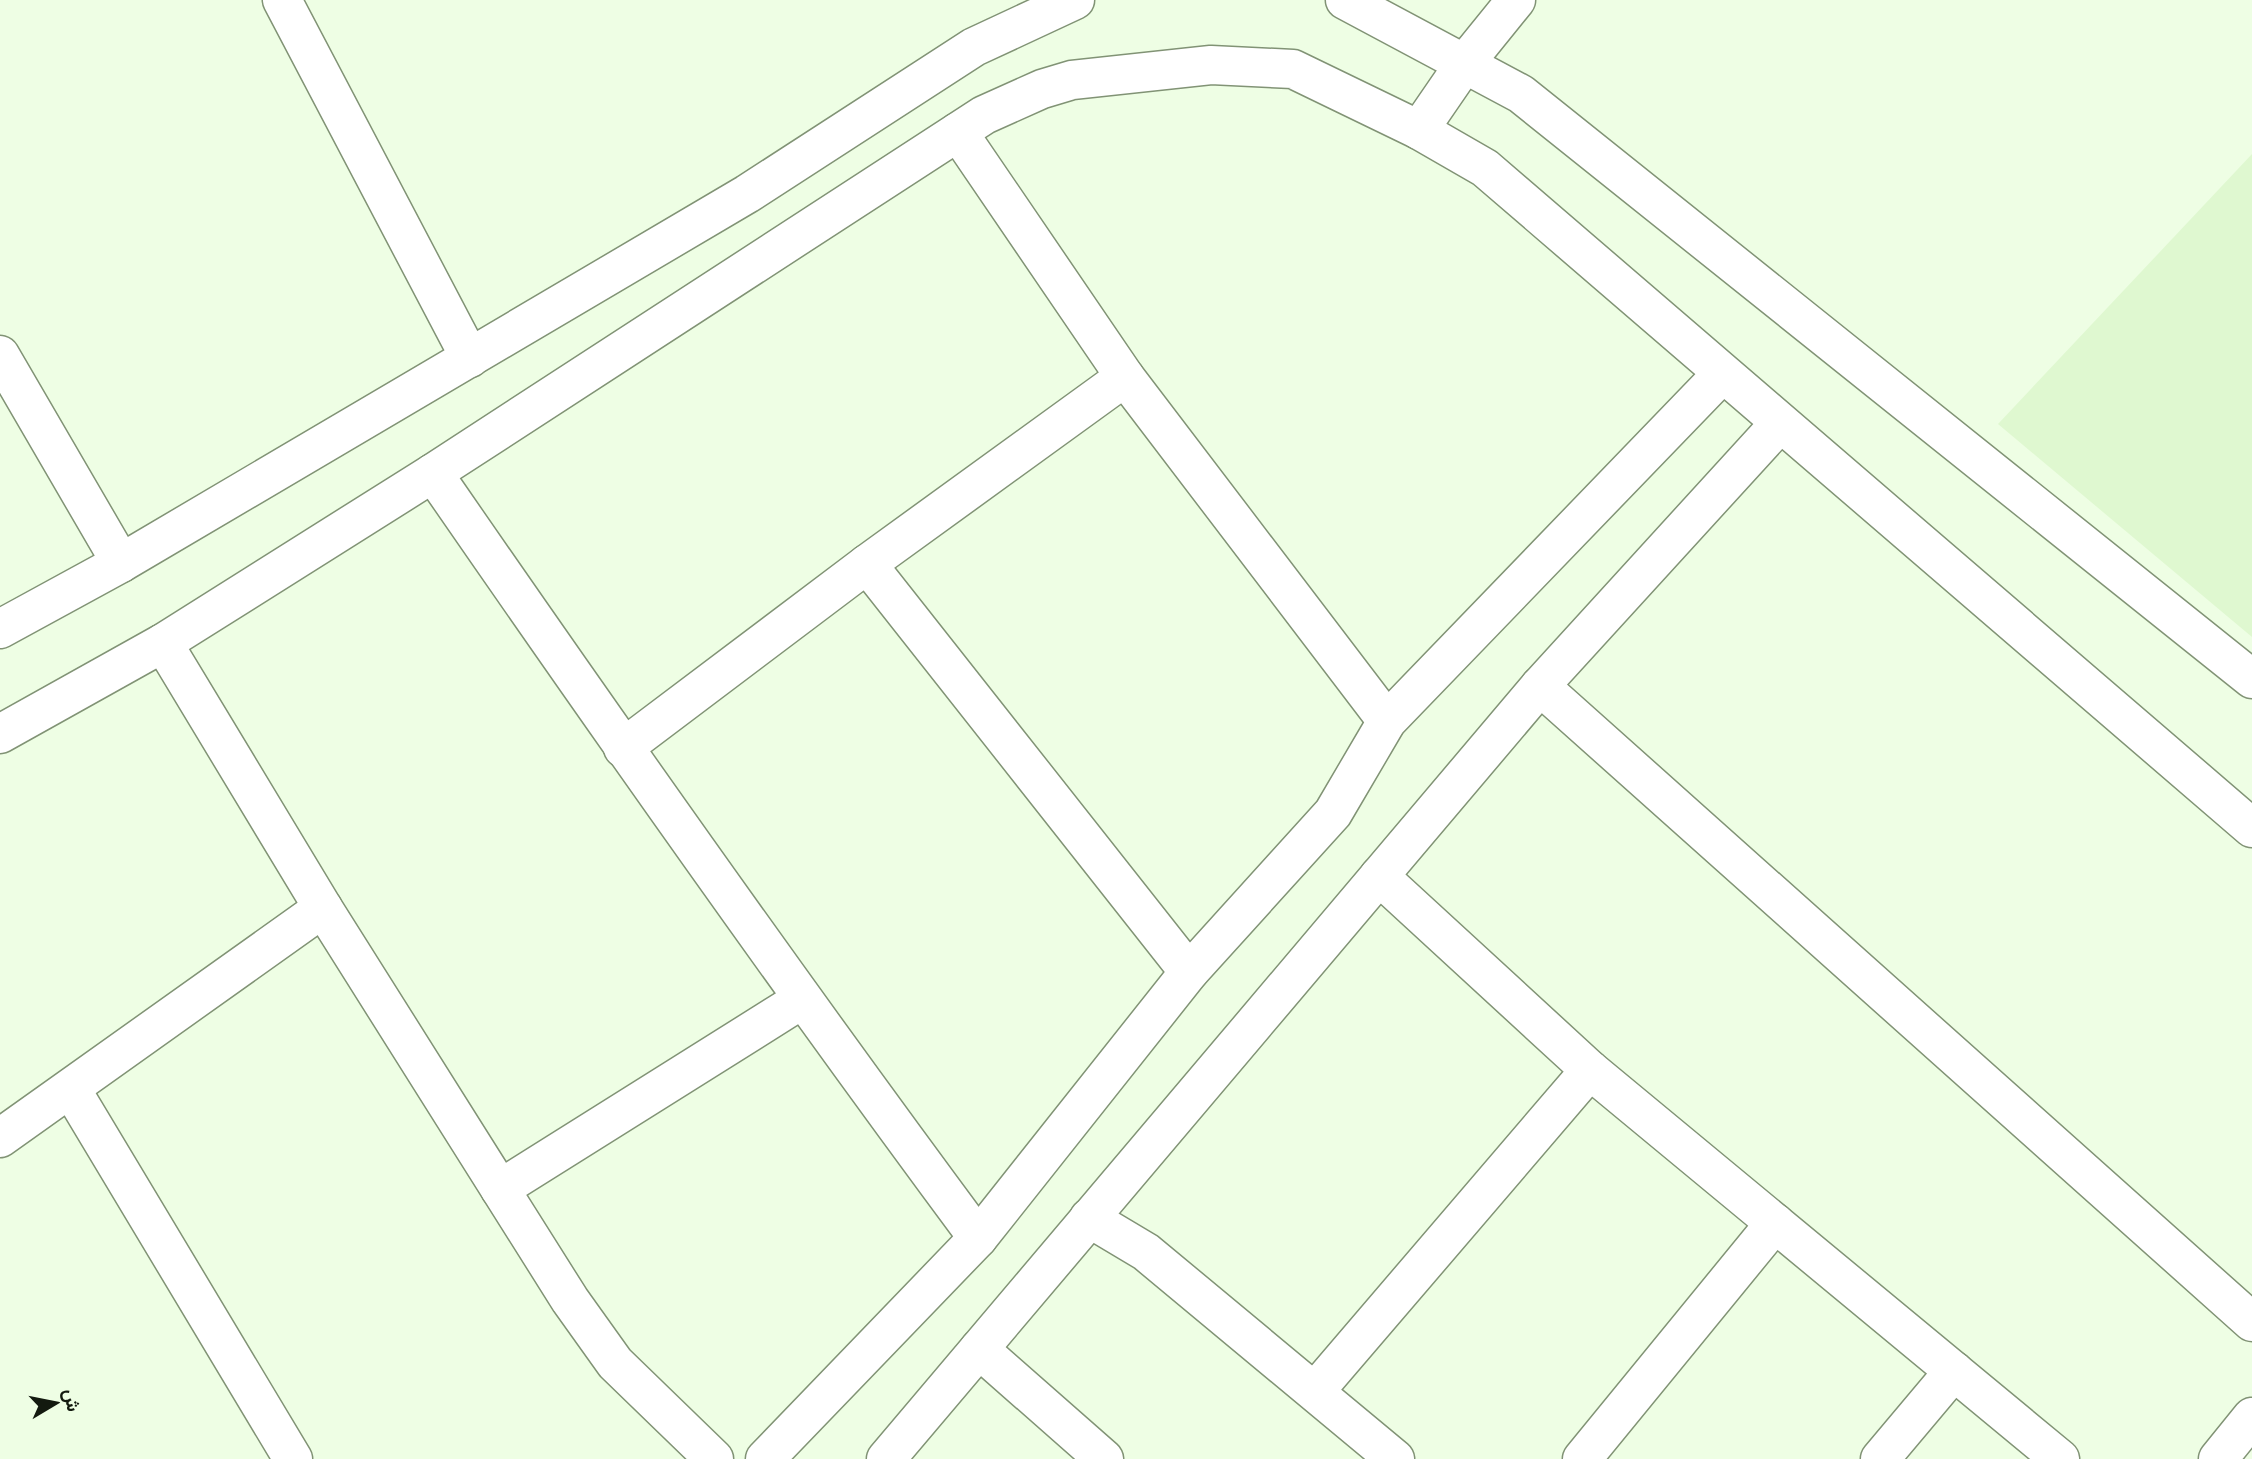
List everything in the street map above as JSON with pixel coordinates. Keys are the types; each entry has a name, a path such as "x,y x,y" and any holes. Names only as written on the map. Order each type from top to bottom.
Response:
{"street":[{"path":"282,0 470,358"},
{"path":"0,629 121,563 747,194 974,47 1075,0"},
{"path":"1345,0 1521,94 2252,679"},
{"path":"1419,130 1465,63 1516,0"},
{"path":"0,734 163,643 433,473 958,132 1012,100 1072,80 1211,65 1293,69 1419,130 1485,169 2252,828"},
{"path":"958,132 1125,377 1387,721"},
{"path":"0,355 121,563"},
{"path":"765,1459 978,1238 1189,972 1333,813 1387,721 1722,374"},
{"path":"623,748 867,564 1125,377"},
{"path":"886,1459 1539,686 1780,424"},
{"path":"433,473 802,1000 978,1238"},
{"path":"867,564 1189,972"},
{"path":"163,643 323,908 570,1300 615,1363 714,1459"},
{"path":"1539,686 2252,1322"},
{"path":"1379,876 1590,1070 2060,1459"},
{"path":"0,1138 323,908"},
{"path":"500,1189 802,1000"},
{"path":"1315,1390 1590,1070"},
{"path":"71,1088 293,1459"},
{"path":"1089,1219 1146,1252 1395,1459"},
{"path":"1583,1459 1775,1223"},
{"path":"979,1349 1104,1459"},
{"path":"1880,1459 1954,1371"},
{"path":"2218,1459 2252,1418"}],"shaded area":[{"path":"2252,154 2252,637 1998,424"}]}
